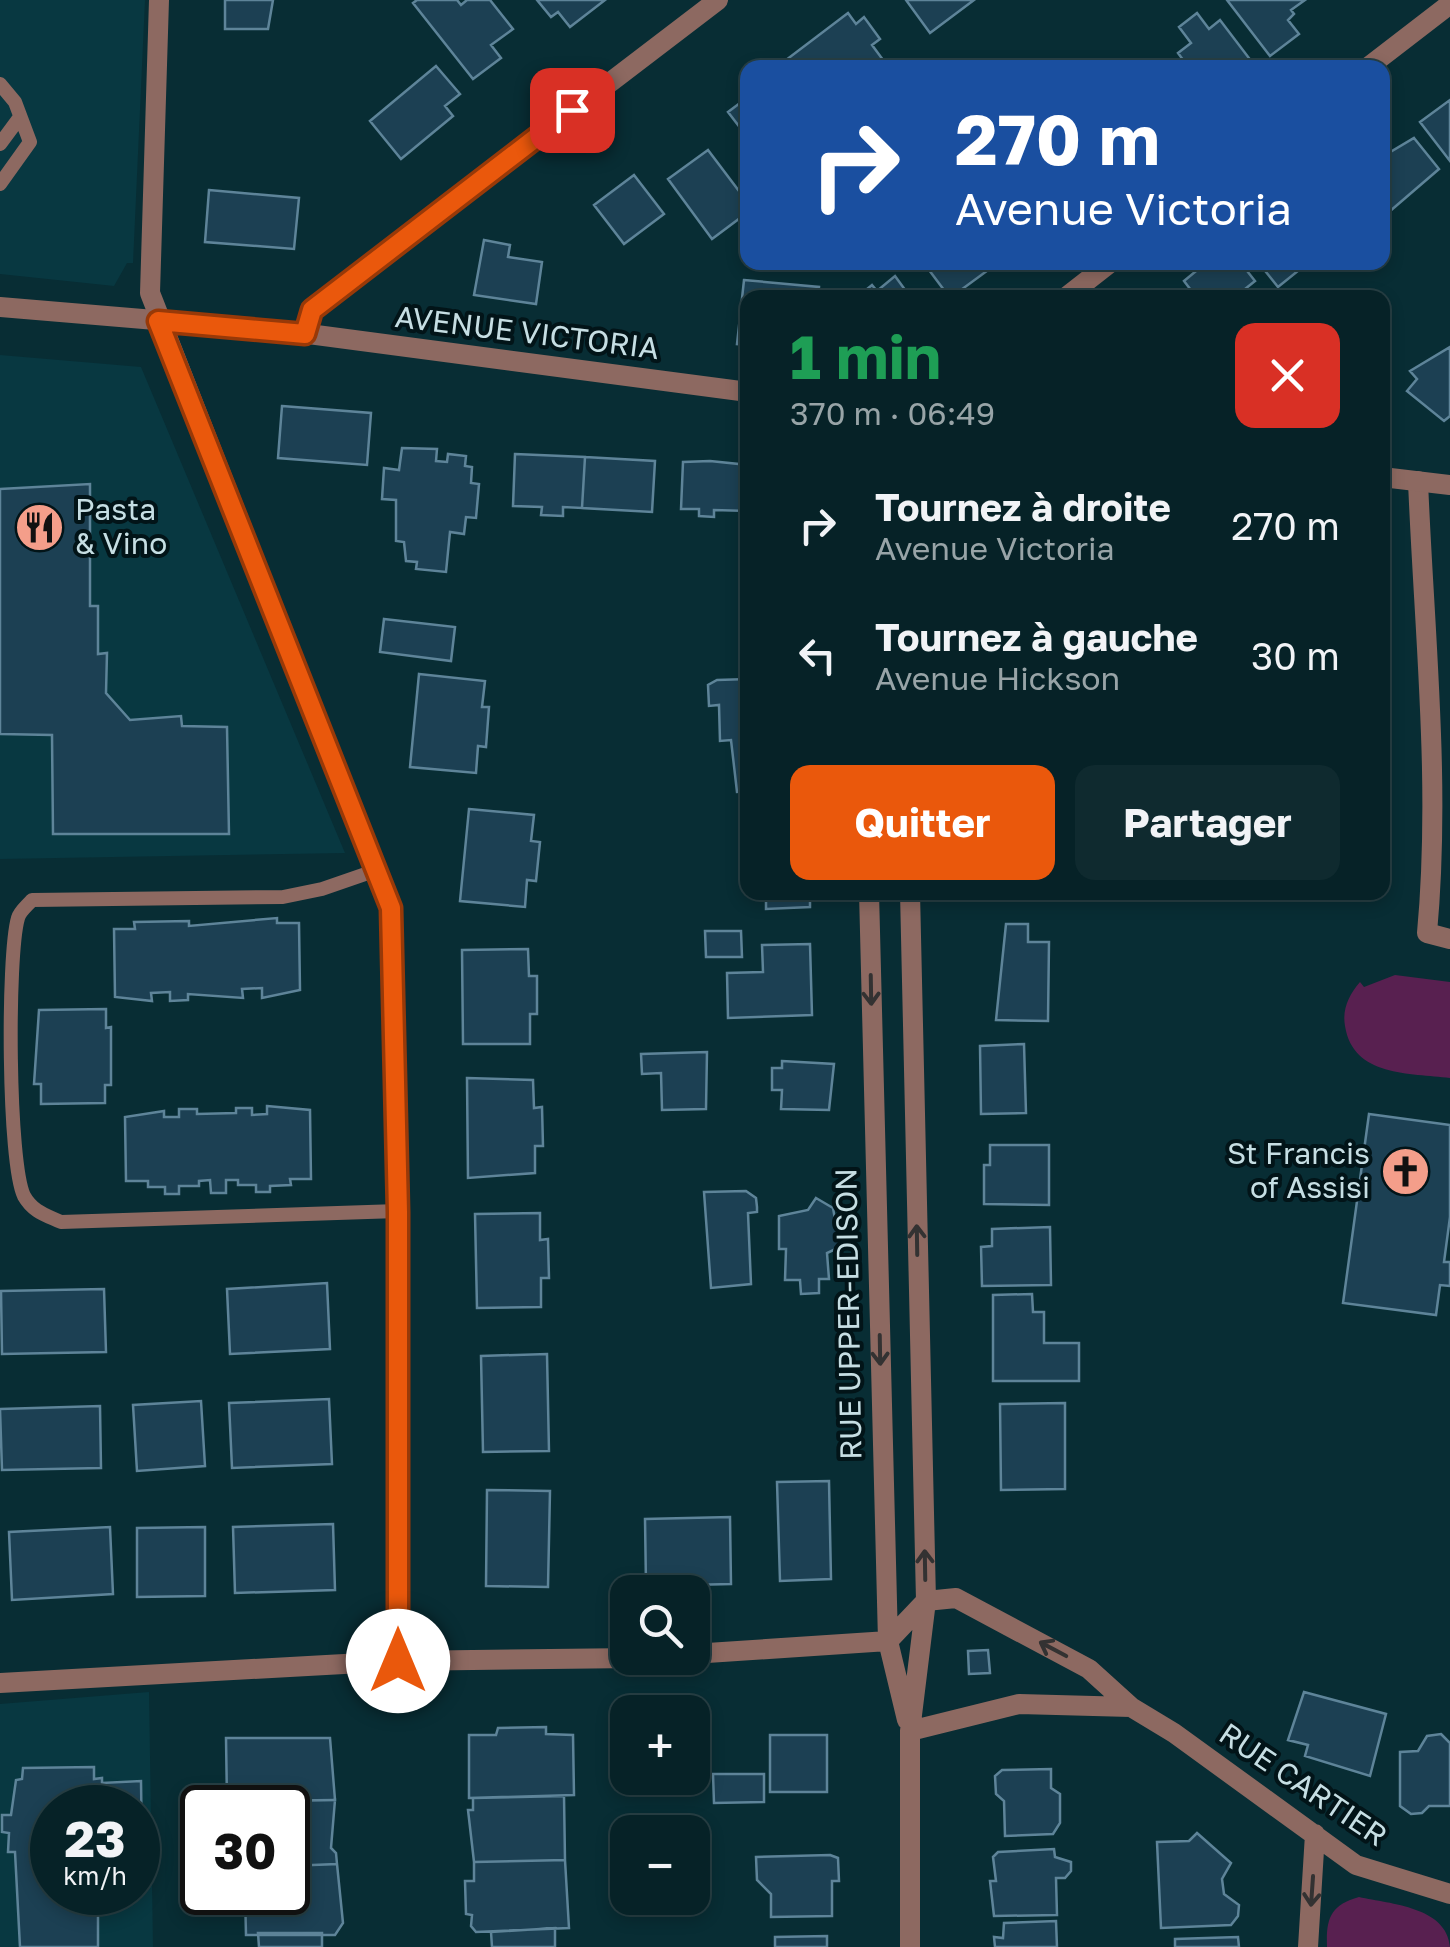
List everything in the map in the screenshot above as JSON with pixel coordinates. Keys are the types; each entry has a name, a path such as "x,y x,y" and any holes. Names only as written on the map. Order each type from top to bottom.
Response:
{"street":[{"path":"159,0 150,293 391,908 398,1212 398,1661"},
{"path":"305,334 312,310 718,0"},
{"path":"1377,60 1450,4"},
{"path":"1074,290 1100,270"},
{"name":"AVENUE VICTORIA","path":"0,307 305,334 740,391"},
{"path":"1390,478 1450,485"},
{"path":"1418,481 1434,866 1427,933 1450,939"},
{"name":"RUE UPPER-EDISON","path":"869,900 888,1641 910,1731"},
{"name":"RUE UPPER-EDISON","path":"910,900 926,1601 910,1731 910,1947"},
{"name":"RUE CARTIER","path":"926,1601 956,1598 1089,1669 1130,1707 1356,1865 1450,1894"},
{"path":"710,1653 888,1641 926,1601"},
{"path":"0,1684 398,1661 610,1658"},
{"path":"910,1731 1019,1704 1130,1707"},
{"path":"1308,1947 1315,1834"}],"lane":[{"path":"0,84 9,91 30,142 0,184"},
{"path":"0,115 20,116"},
{"path":"0,144 20,116"},
{"path":"377,870 283,897 32,900 18,915 10,1025 16,1160 23,1194 35,1211 61,1222 398,1212"}],"shaded area":[{"path":"0,0 145,0 133,263 127,263 114,286 0,274"},
{"path":"0,355 141,367 345,853 0,859"},
{"path":"1395,975 1450,982 1450,1078 1401,1073 1371,1064 1350,1043 1345,1014 1353,992 1360,982 1364,987"},
{"path":"149,1692 150,1785 30,1785 30,1915 152,1915 153,1947 0,1947 0,1704"},
{"path":"1359,1897 1428,1915 1447,1934 1450,1947 1327,1947 1332,1915 1342,1904"}],"building":[{"path":"225,0 273,0 268,29 225,29"},
{"path":"457,0 461,5 467,0 490,0 513,29 491,45 501,58 473,79 413,3"},
{"path":"537,0 605,0 570,27 558,12 551,17"},
{"path":"906,0 974,0 930,33"},
{"path":"1227,0 1305,0 1291,10 1294,14 1288,20 1299,34 1270,56"},
{"path":"848,13 856,24 864,17 880,39 872,45 883,60 786,60"},
{"path":"1197,13 1209,29 1220,20 1250,60 1183,60 1178,53 1191,43 1179,27"},
{"path":"436,66 460,94 445,106 453,116 401,159 370,121"},
{"path":"1450,100 1450,161 1420,122"},
{"path":"740,103 740,128 728,112"},
{"path":"1414,138 1439,169 1390,211 1390,152"},
{"path":"708,150 740,192 740,218 712,239 668,179"},
{"path":"634,175 664,214 624,244 594,205"},
{"path":"209,190 299,198 294,249 205,242"},
{"path":"484,240 510,245 508,257 542,262 536,304 474,295"},
{"path":"929,270 988,270 961,290 944,290"},
{"path":"1197,270 1246,270 1255,281 1244,290 1191,290 1184,281"},
{"path":"1264,270 1299,270 1278,287"},
{"path":"895,276 905,290 878,290"},
{"path":"744,280 819,287 819,290 743,290"},
{"path":"1450,347 1450,416 1444,421 1407,391 1417,379 1410,371"},
{"path":"282,406 371,413 367,465 278,458"},
{"path":"402,448 437,449 436,461 447,462 448,454 466,456 465,466 472,467 471,483 479,484 476,518 466,517 464,534 450,532 446,572 416,569 417,562 406,561 404,542 396,541 396,500 382,499 384,468 399,470"},
{"path":"515,454 585,457 582,508 563,507 563,516 541,515 542,507 513,506"},
{"path":"585,457 655,461 652,512 582,508"},
{"path":"683,462 740,464 740,511 714,510 714,517 699,516 699,509 681,509"},
{"path":"90,484 90,606 98,606 98,654 107,653 106,693 130,720 181,716 182,726 227,727 229,834 53,834 52,735 0,734 0,489"},
{"path":"384,619 455,627 451,661 380,652"},
{"path":"419,674 485,681 482,707 489,707 486,747 478,746 476,773 410,767"},
{"path":"740,679 740,792 737,792 731,740 720,741 719,705 709,706 708,685 717,680"},
{"path":"469,809 534,815 531,841 540,842 536,881 527,880 525,907 460,901"},
{"path":"766,900 810,900 810,907 766,909"},
{"path":"277,918 277,923 299,923 300,990 262,998 262,988 242,989 243,998 188,994 188,1000 170,1001 170,992 151,993 152,1001 115,997 114,929 135,929 134,922 189,921 189,926"},
{"path":"1006,924 1028,924 1028,942 1049,942 1048,1021 996,1020"},
{"path":"705,931 741,931 742,957 706,957"},
{"path":"810,944 812,1015 728,1018 727,973 763,972 762,945"},
{"path":"528,949 529,976 537,976 537,1014 530,1014 530,1044 463,1044 462,950"},
{"path":"106,1009 106,1028 111,1027 111,1085 105,1085 105,1103 41,1104 41,1084 34,1084 39,1010"},
{"path":"1024,1044 1026,1113 981,1114 980,1046"},
{"path":"707,1052 706,1109 662,1110 661,1073 642,1074 641,1054"},
{"path":"782,1061 834,1064 829,1110 781,1109 782,1090 772,1090 772,1068 782,1068"},
{"path":"467,1078 533,1080 534,1108 542,1107 543,1146 535,1146 535,1173 468,1178"},
{"path":"267,1106 310,1110 311,1179 290,1179 291,1185 270,1186 270,1192 256,1192 256,1185 226,1180 226,1193 211,1193 210,1180 199,1181 199,1186 179,1186 179,1194 165,1194 165,1187 148,1187 148,1181 126,1181 125,1117 164,1111 164,1117 179,1117 179,1109 197,1109 197,1114 236,1113 236,1108 252,1108 252,1115 267,1114"},
{"name":"St Francis of Assisi","path":"1369,1114 1450,1125 1450,1217 1444,1262 1450,1262 1450,1286 1440,1285 1436,1315 1343,1303"},
{"path":"990,1145 1049,1145 1049,1205 984,1204 984,1165 990,1165"},
{"path":"746,1191 756,1198 757,1207 757,1212 748,1213 751,1284 711,1288 704,1192"},
{"path":"816,1198 833,1208 840,1247 827,1253 829,1279 819,1279 819,1293 801,1294 800,1280 785,1280 786,1249 779,1249 779,1216 808,1210"},
{"path":"540,1213 540,1240 548,1239 549,1278 541,1278 541,1307 477,1308 475,1214"},
{"path":"1050,1227 1051,1285 982,1286 981,1247 992,1246 992,1229"},
{"path":"327,1283 330,1349 230,1354 227,1289"},
{"path":"104,1289 106,1352 2,1354 1,1291"},
{"path":"1032,1294 1033,1312 1044,1312 1044,1343 1079,1343 1079,1381 993,1381 993,1295"},
{"path":"547,1354 549,1451 483,1452 481,1356"},
{"path":"329,1399 332,1464 232,1468 229,1403"},
{"path":"201,1401 205,1466 137,1471 133,1405"},
{"path":"1065,1403 1065,1489 1001,1490 1000,1404"},
{"path":"100,1406 101,1468 2,1470 0,1409"},
{"path":"829,1481 831,1579 780,1581 777,1482"},
{"path":"487,1490 550,1491 548,1587 486,1586"},
{"path":"730,1517 731,1584 710,1584 710,1575 646,1575 645,1519"},
{"path":"333,1524 335,1590 235,1593 233,1527"},
{"path":"110,1527 113,1594 12,1600 9,1532"},
{"path":"205,1527 205,1596 137,1597 137,1528"},
{"path":"988,1650 990,1673 969,1674 968,1651"},
{"path":"1304,1692 1386,1714 1370,1776 1305,1756 1308,1745 1288,1740"},
{"path":"546,1727 546,1734 573,1735 574,1795 469,1798 469,1735 496,1735 498,1728"},
{"path":"1441,1734 1450,1743 1450,1806 1429,1806 1422,1813 1411,1814 1400,1806 1400,1752 1418,1751 1427,1736"},
{"path":"770,1735 827,1735 827,1792 770,1792"},
{"path":"226,1738 330,1738 335,1800 310,1800 310,1785 227,1785"},
{"path":"94,1767 94,1779 102,1778 102,1783 141,1781 141,1785 30,1785 30,1915 98,1915 98,1947 20,1947 15,1852 8,1852 9,1833 2,1832 2,1815 11,1815 16,1780 22,1779 23,1768"},
{"path":"1051,1769 1051,1788 1060,1794 1060,1823 1053,1834 1005,1836 1004,1801 996,1794 995,1776 1002,1770"},
{"path":"713,1774 764,1774 764,1802 714,1803"},
{"path":"564,1796 565,1860 474,1862 468,1810 473,1810 473,1798"},
{"path":"310,1800 335,1800 331,1848 337,1864 310,1865"},
{"path":"1197,1833 1231,1863 1222,1879 1224,1894 1239,1905 1238,1916 1231,1925 1161,1928 1157,1842 1189,1841"},
{"path":"1054,1849 1055,1857 1071,1862 1071,1871 1065,1878 1056,1878 1057,1915 994,1916 990,1881 996,1881 993,1857 998,1852"},
{"path":"756,1857 838,1858 839,1881 832,1881 832,1916 771,1917 771,1894 757,1880"},
{"path":"565,1860 569,1928 476,1932 471,1926 472,1915 466,1914 465,1881 474,1881 474,1862"},
{"path":"337,1864 343,1923 335,1935 246,1935 246,1915 310,1915 310,1865"},
{"path":"1056,1921 1057,1947 995,1947 994,1937 1003,1938 1004,1923"},
{"path":"555,1928 555,1947 492,1947 491,1932"},
{"path":"258,1933 322,1933 322,1947 259,1947"},
{"path":"827,1936 827,1947 775,1947 775,1937"},
{"path":"1238,1937 1239,1947 1175,1947 1175,1939"}],"place":[{"name":"Pasta & Vino","path":"40,527"},
{"name":"St Francis of Assisi","path":"1405,1171"}],"route":[{"path":"398,1661 398,1212 391,908 158,321 305,334 312,310 572,110"}]}
